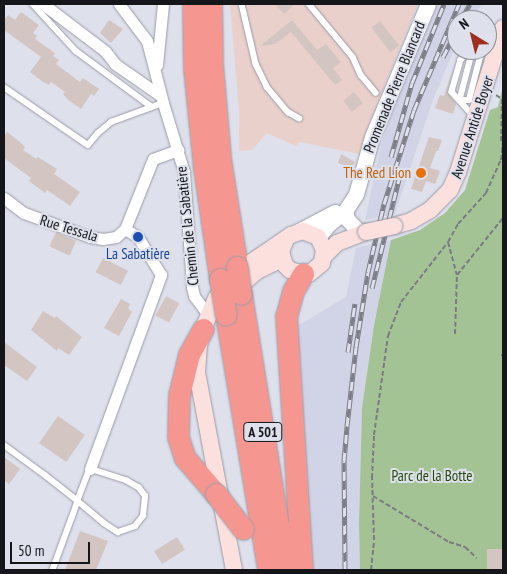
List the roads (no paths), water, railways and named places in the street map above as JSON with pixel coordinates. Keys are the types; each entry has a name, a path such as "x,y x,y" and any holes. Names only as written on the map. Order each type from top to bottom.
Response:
{"highway":[{"name":"A 501","path":"193,4 194,68 204,168 228,273 241,294 285,570"},
{"name":"A 501","path":"210,4 212,64 228,273 212,320 268,570"},
{"path":"302,570 286,317 293,291 303,274"},
{"path":"212,320 189,354 179,395 178,437 185,458 243,529 250,545 256,570"}],"main road":[{"name":"Avenue Antide Boyer","path":"319,238 394,226 421,216 445,197 458,172 503,27"},
{"path":"234,570 198,374 197,357 212,320 216,298 252,261 292,235 308,232 319,238 324,250 324,256 317,269 303,274 290,270 282,259 283,245 292,235"},
{"name":"Avenue Antide Boyer","path":"324,256 337,243 358,237 362,232"},
{"path":"212,320 238,286 257,271 282,259"}],"street":[{"path":"43,4 105,51 115,64 159,102"},
{"path":"120,4 148,41 156,72"},
{"path":"156,72 163,4"},
{"name":"Promenade Pierre Blancard","path":"349,206 372,137 428,4"},
{"name":"Chemin de la Sabatière","path":"156,72 159,102 178,150 186,188 194,296 212,320"},
{"path":"90,470 161,275 142,242 125,229 153,159 178,150"},
{"name":"Rue Tessala","path":"4,198 24,213 90,237 116,238 125,229"},
{"path":"349,206 347,219 362,232"},
{"path":"292,235 349,206"},
{"path":"319,238 329,224 349,206"}],"lane":[{"path":"33,4 76,52 159,102"},
{"path":"242,4 256,64 267,87 288,112 299,118"},
{"path":"309,4 353,57 361,75 376,93"},
{"path":"460,60 452,92 476,118"},
{"path":"460,100 470,60"},
{"path":"4,87 88,146 98,132 111,122 159,102"},
{"path":"4,445 78,500 104,523 118,532 135,526 143,516 145,496 139,488 127,480 90,470 78,500 53,570"}],"railway":[{"path":"391,157 412,83 444,4"},
{"path":"345,570 344,461 356,347 368,272 384,204 414,110 459,4"},
{"path":"467,10 470,4"},
{"path":"443,57 447,49"},
{"path":"372,288 399,179"},
{"path":"348,352 355,303"}],"place":[{"name":"The Red Lion","path":"421,173"},
{"name":"La Sabatière","path":"138,237"}],"park label":[{"name":"Parc de la Botte","path":"432,476"}]}
